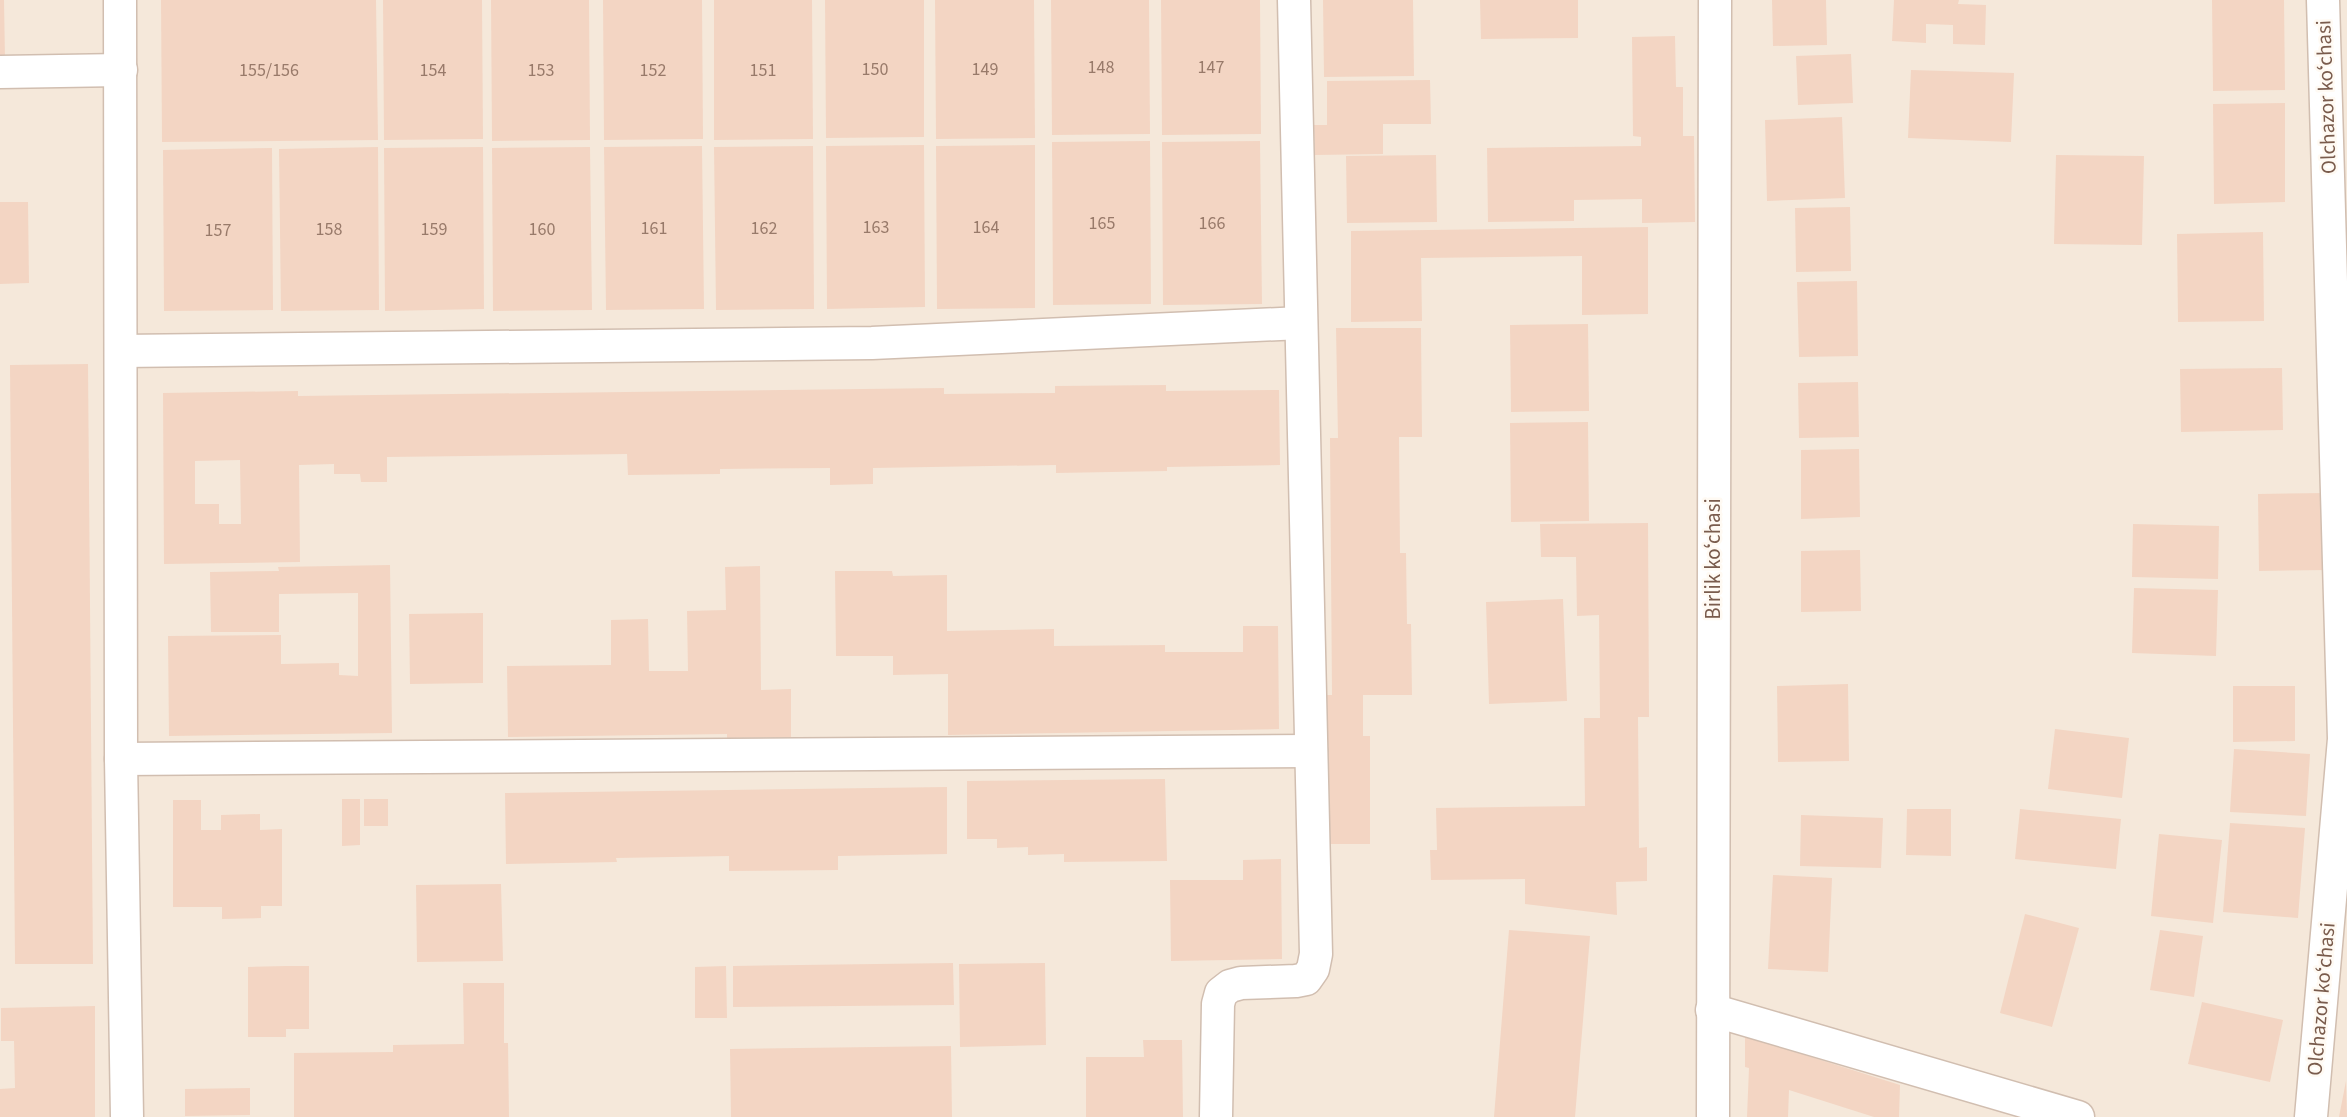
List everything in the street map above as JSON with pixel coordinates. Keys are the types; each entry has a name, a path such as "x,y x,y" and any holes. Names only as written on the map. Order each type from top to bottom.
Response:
{"street":[{"path":"120,0 121,759 127,1117"},
{"path":"1216,1117 1218,1004 1221,993 1230,986 1241,983 1306,979 1313,969 1316,954 1294,0"},
{"name":"Birlik koʻchasi","path":"1713,1117 1715,0"},
{"name":"Olchazor koʻchasi","path":"2311,1117 2344,739 2323,0"},
{"path":"0,72 121,70"},
{"path":"121,351 872,343 1301,323"},
{"path":"121,759 1311,751"},
{"path":"1712,1010 2078,1117"}],"shaded area":[{"path":"0,0 2347,0 2347,1117 0,1117"}],"building":[{"path":"0,0 4,0 5,59 0,59"},
{"path":"161,0 376,0 378,140 162,142"},
{"path":"383,0 482,0 483,139 384,140"},
{"path":"491,0 589,0 590,140 492,141"},
{"path":"603,0 702,0 703,139 604,140"},
{"path":"714,0 812,0 813,139 714,140"},
{"path":"825,0 924,0 924,137 826,138"},
{"path":"935,0 1034,0 1035,138 936,139"},
{"path":"1051,0 1149,0 1150,134 1052,135"},
{"path":"1161,0 1260,0 1261,134 1162,135"},
{"path":"1323,0 1413,0 1414,76 1324,77"},
{"path":"1480,0 1578,0 1578,38 1481,39"},
{"path":"1772,0 1826,0 1827,45 1773,46"},
{"path":"1894,0 1959,0 1958,4 1986,5 1985,45 1953,44 1953,25 1926,24 1926,43 1892,41"},
{"path":"2212,0 2284,0 2285,90 2213,91"},
{"path":"1675,36 1676,87 1683,87 1683,136 1694,136 1695,222 1642,223 1642,199 1574,200 1574,221 1488,222 1487,148 1641,146 1641,137 1633,136 1632,37"},
{"path":"1851,54 1853,103 1798,105 1796,56"},
{"path":"1911,70 2014,73 2011,142 1908,138"},
{"path":"1430,80 1431,124 1383,124 1383,154 1315,155 1314,125 1327,125 1327,81"},
{"path":"2285,103 2285,202 2214,204 2213,104"},
{"path":"1842,117 1845,198 1767,201 1765,120"},
{"path":"1150,141 1151,304 1053,305 1052,142"},
{"path":"1260,141 1262,304 1163,305 1162,142"},
{"path":"924,145 925,307 827,309 826,146"},
{"path":"1035,145 1035,308 937,309 936,146"},
{"path":"702,146 704,309 606,310 604,147"},
{"path":"813,146 814,309 716,310 714,147"},
{"path":"378,147 379,310 281,311 279,149"},
{"path":"483,147 484,309 385,311 384,148"},
{"path":"590,147 592,310 493,311 492,148"},
{"path":"272,148 273,310 164,311 163,150"},
{"path":"1436,155 1437,222 1347,223 1346,156"},
{"path":"2056,155 2144,156 2142,245 2054,244"},
{"path":"0,202 28,202 29,283 0,284"},
{"path":"1850,207 1851,271 1796,272 1795,208"},
{"path":"1648,227 1648,314 1582,315 1582,256 1421,258 1422,321 1351,322 1351,231"},
{"path":"2263,232 2264,321 2178,322 2177,234"},
{"path":"1857,281 1858,356 1799,357 1797,282"},
{"path":"1588,324 1589,411 1511,412 1510,325"},
{"path":"1336,328 1421,328 1422,437 1399,437 1400,553 1406,553 1412,695 1363,695 1363,736 1370,736 1370,844 1328,844 1326,695 1332,695 1330,438 1338,438"},
{"path":"88,364 93,964 15,964 10,365"},
{"path":"2282,368 2283,430 2181,432 2180,369"},
{"path":"1858,382 1859,437 1799,438 1798,383"},
{"path":"1166,385 1166,391 1279,390 1280,465 1056,473 1056,465 873,468 873,484 830,485 830,468 720,469 720,474 628,475 627,454 387,457 387,482 361,482 360,474 334,474 334,464 299,465 300,562 164,564 163,393 298,391 298,396 944,388 944,394 1055,393 1055,386","holes":["240,460 241,524 219,524 219,504 195,504 195,461"]},
{"path":"1588,422 1589,521 1511,522 1510,423"},
{"path":"1859,449 1860,517 1801,519 1801,450"},
{"path":"2327,493 2328,570 2259,571 2258,494"},
{"path":"1648,523 1649,717 1638,717 1639,848 1647,847 1647,881 1616,882 1617,915 1525,904 1525,879 1431,880 1430,850 1437,850 1436,808 1585,806 1584,718 1600,718 1599,615 1577,616 1576,557 1541,557 1540,524"},
{"path":"2133,524 2219,526 2218,579 2132,577"},
{"path":"1860,550 1861,611 1801,612 1801,551"},
{"path":"390,565 392,733 169,736 168,636 281,635 281,664 339,663 339,675 358,676 358,593 279,594 279,632 211,632 210,572 279,571 278,567"},
{"path":"760,566 761,690 791,689 791,737 727,738 727,734 508,737 507,666 611,665 611,620 648,619 649,671 688,671 687,611 726,610 725,567"},
{"path":"835,571 892,571 893,576 947,575 947,631 1054,629 1054,646 1165,645 1165,652 1243,652 1243,626 1278,626 1279,729 948,735 948,674 893,675 893,656 836,656"},
{"path":"2134,588 2218,590 2216,656 2132,653"},
{"path":"1563,599 1567,701 1489,704 1486,602"},
{"path":"483,613 483,683 410,684 409,614"},
{"path":"1848,684 1849,761 1778,762 1777,686"},
{"path":"2233,686 2295,686 2295,741 2233,742"},
{"path":"2055,729 2129,738 2122,798 2048,789"},
{"path":"2234,749 2310,754 2306,816 2230,812"},
{"path":"1165,779 1167,861 1064,862 1064,854 1028,855 1028,847 997,848 997,839 967,839 967,781"},
{"path":"947,787 947,854 838,856 838,870 729,871 729,856 506,864 505,793"},
{"path":"342,799 360,799 360,845 342,846"},
{"path":"364,799 388,799 388,826 364,826"},
{"path":"173,800 201,800 201,830 221,830 221,815 260,814 260,830 282,829 282,906 261,906 261,918 222,919 222,907 173,907"},
{"path":"1907,809 1951,809 1951,856 1906,855"},
{"path":"2020,809 2121,819 2116,869 2015,859"},
{"path":"1801,815 1883,818 1881,868 1800,866"},
{"path":"2230,823 2305,828 2298,918 2223,912"},
{"path":"2159,834 2222,840 2213,923 2151,916"},
{"path":"1281,859 1282,959 1171,961 1170,880 1243,880 1243,860"},
{"path":"1773,875 1832,878 1828,972 1768,969"},
{"path":"501,884 503,961 417,962 416,885"},
{"path":"2025,914 2079,928 2052,1027 2000,1013"},
{"path":"1509,930 1590,936 1575,1117 1494,1117"},
{"path":"2160,930 2203,936 2194,997 2150,990"},
{"path":"953,963 954,1005 733,1007 733,966"},
{"path":"1045,963 1046,1045 960,1047 959,964"},
{"path":"309,966 309,1029 286,1029 286,1037 248,1037 248,967"},
{"path":"726,966 727,1018 695,1018 695,967"},
{"path":"463,983 504,983 504,1043 508,1043 509,1117 294,1117 294,1053 393,1052 393,1045 464,1044"},
{"path":"2202,1002 2283,1020 2270,1082 2188,1064"},
{"path":"95,1006 95,1117 0,1117 0,1089 15,1088 14,1041 1,1041 1,1008"},
{"path":"1745,1036 1900,1085 1899,1117 1874,1117 1789,1090 1788,1117 1747,1117 1749,1068 1745,1067"},
{"path":"1143,1040 1182,1040 1183,1117 1086,1117 1086,1057 1144,1057"},
{"path":"951,1046 952,1117 731,1117 730,1049"},
{"path":"2346,1081 2347,1117 2339,1117"},
{"path":"250,1088 250,1115 185,1116 185,1089"}]}
